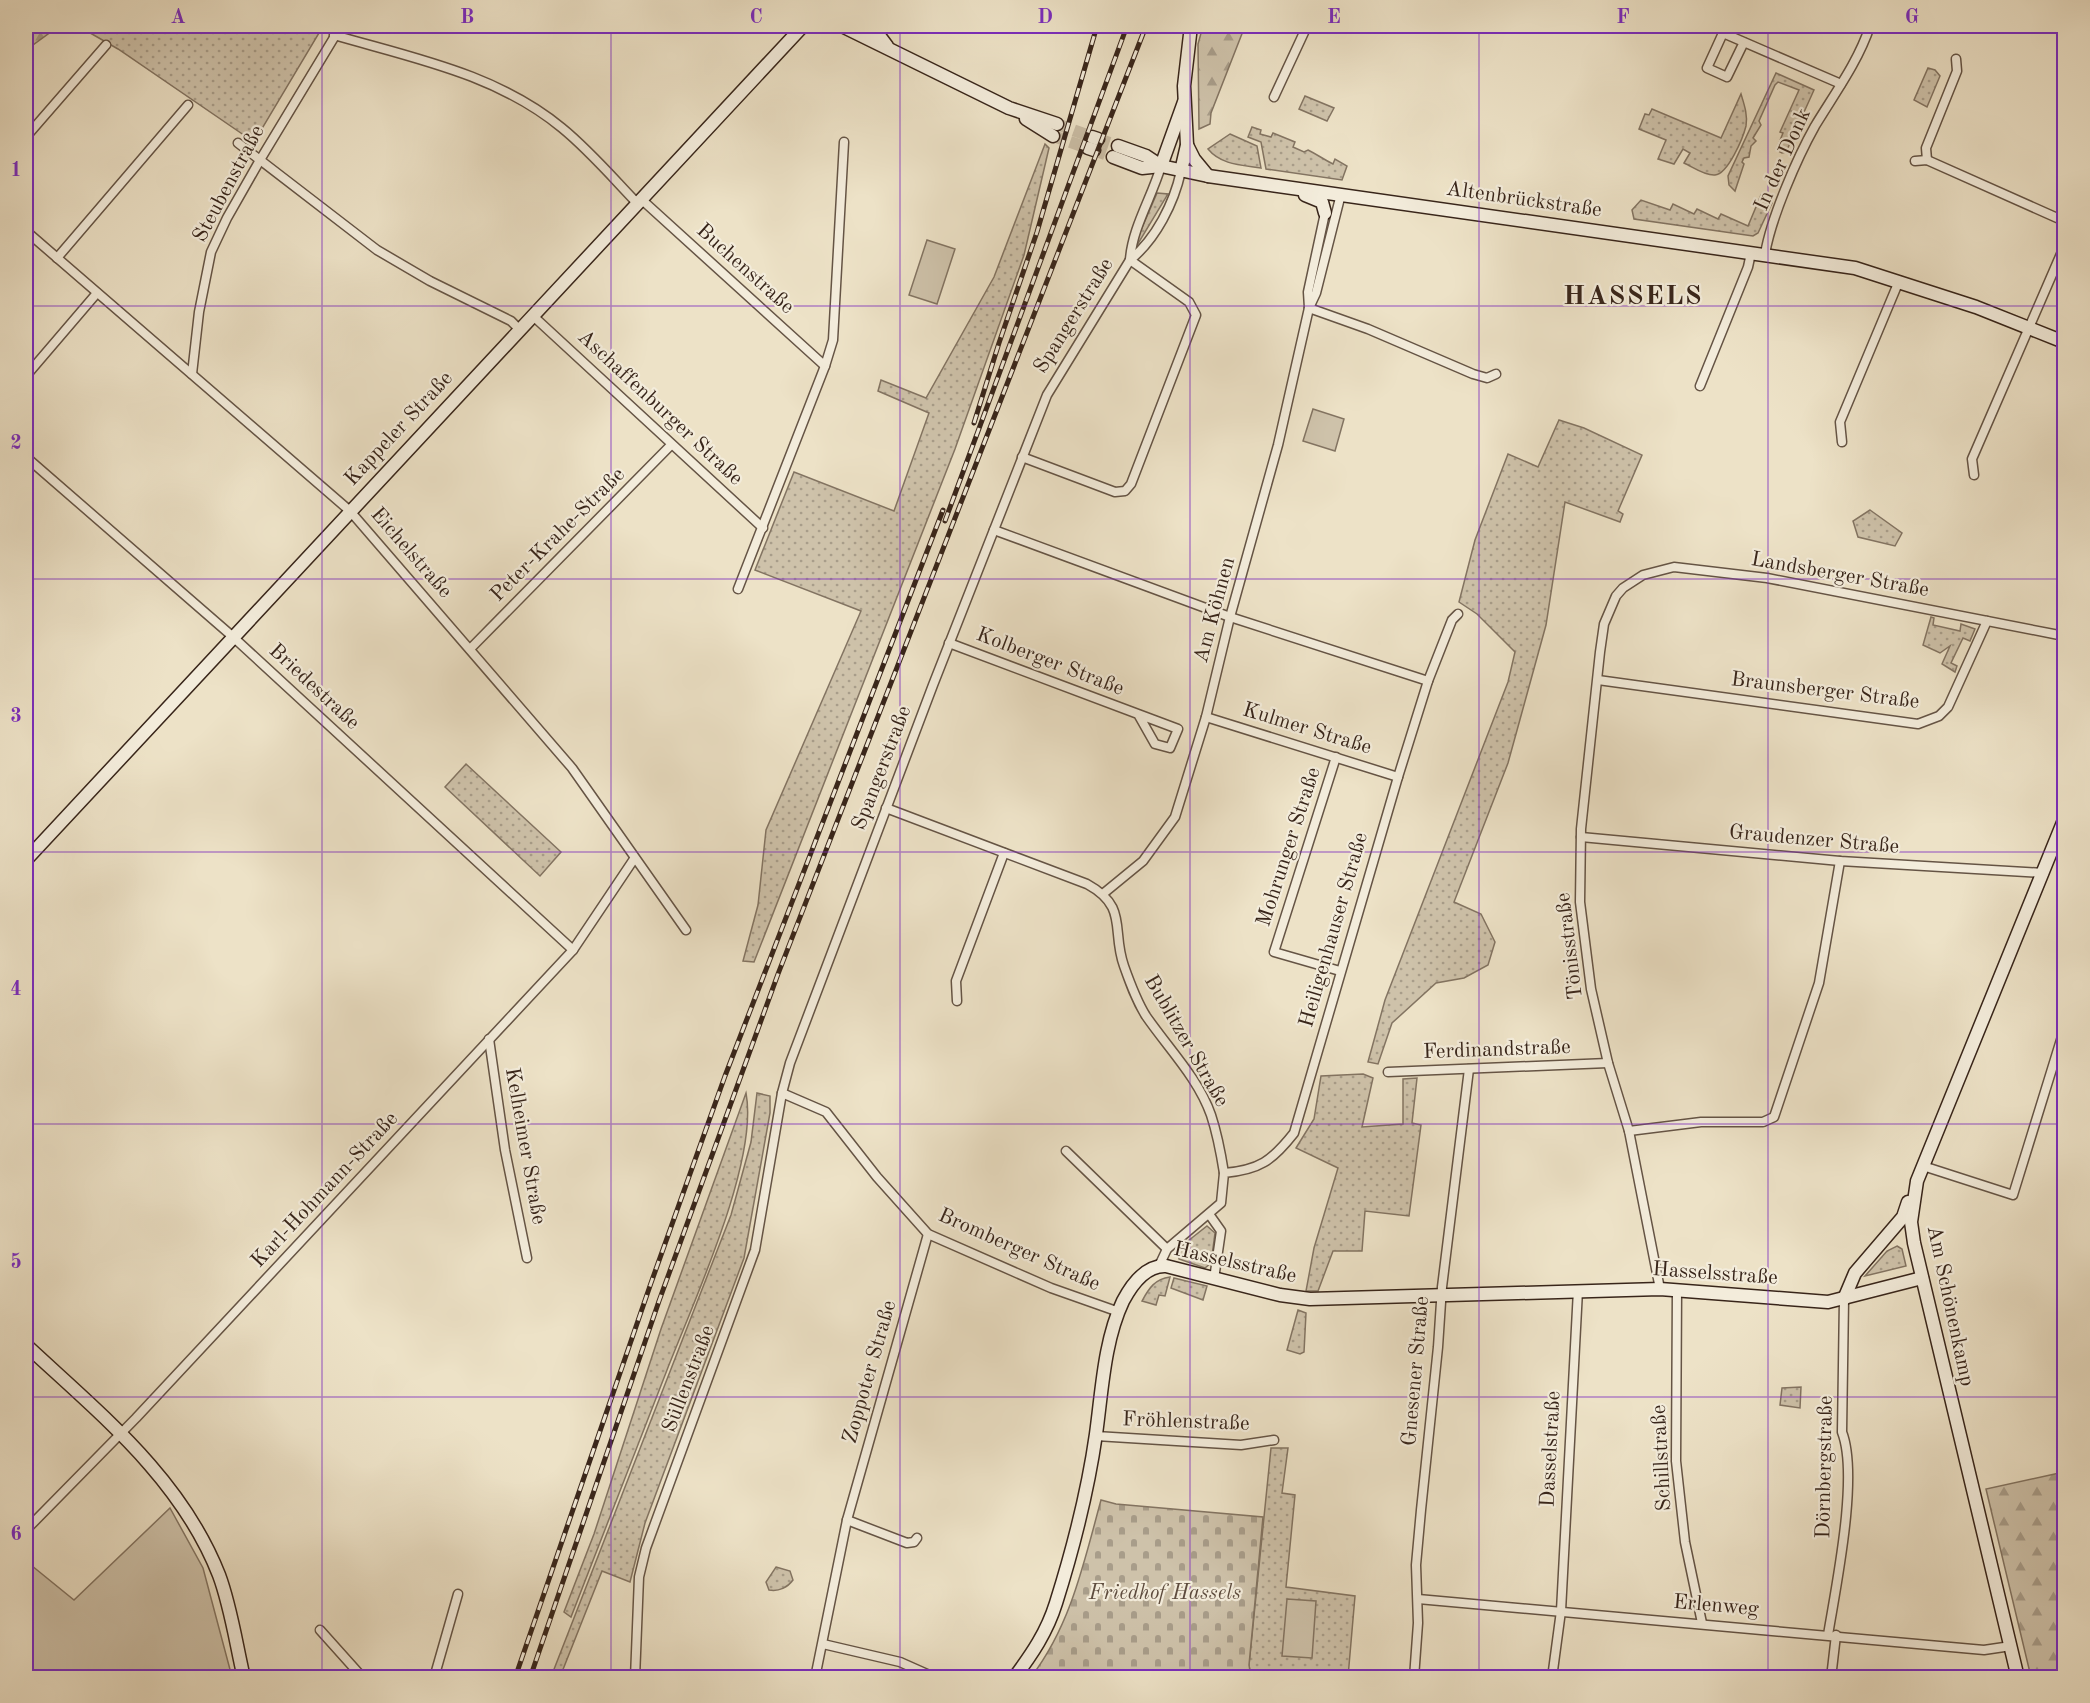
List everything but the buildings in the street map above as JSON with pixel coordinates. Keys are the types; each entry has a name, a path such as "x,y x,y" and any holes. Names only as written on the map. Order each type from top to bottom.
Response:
{"street":[{"name":"Steubenstraße","path":"192,374 199,312 212,252 227,218 260,160 341,26"},
{"name":"Kappeler Straße","path":"26,860 232,636 803,26"},
{"path":"842,26 1055,130"},
{"path":"872,26 892,52"},
{"path":"1181,171 1187,145 1187,116 1184,102 1187,48 1191,26"},
{"path":"1274,97 1307,26"},
{"name":"In der Donk","path":"1765,254 1768,238 1792,174 1810,137 1850,70 1870,26"},
{"path":"1743,42 1727,76 1707,68 1723,33 1841,84"},
{"name":"Buchenstraße","path":"334,36 468,74 531,105 563,129 639,201 825,366"},
{"path":"26,137 106,45"},
{"path":"1927,160 1926,148 1957,71 1956,59"},
{"path":"1161,166 1184,102"},
{"path":"57,258 188,105"},
{"path":"738,589 833,340 844,142"},
{"path":"238,143 377,250 430,281 511,321 519,329"},
{"path":"1187,145 1194,159 1208,176"},
{"name":"Altenbrückstraße","path":"1115,152 1146,156 1161,166 1208,176 1855,268 1899,281 2064,342"},
{"path":"1915,161 1927,160 2064,221"},
{"name":"Spangerstraße","path":"1130,260 1134,236 1161,166"},
{"name":"Spangerstraße","path":"782,1093 790,1063 886,808 1047,395 1130,260 1144,247 1162,219 1176,191 1181,171"},
{"name":"Altenbrückstraße","path":"1291,187 1303,195 1318,199 1324,206 1325,213"},
{"name":"Am Köhnen","path":"1104,893 1143,861 1175,817 1206,717 1230,617 1278,445 1309,308 1316,293 1341,194"},
{"name":"Am Köhnen","path":"1309,308 1308,292 1325,213"},
{"name":"Eichelstraße","path":"26,231 350,511 572,768 686,930"},
{"path":"1974,475 1972,459 2031,328 2064,247"},
{"path":"1700,386 1748,267 1751,253"},
{"name":"Spangerstraße","path":"1022,457 1115,492 1125,491 1131,484 1196,315 1189,302 1130,260"},
{"path":"1842,442 1840,422 1899,281"},
{"path":"26,376 98,293"},
{"path":"1309,308 1368,329 1473,374 1487,378 1496,374"},
{"name":"Aschaffenburger Straße","path":"532,315 671,446 763,528"},
{"name":"Peter-Krahe-Straße","path":"470,649 671,446"},
{"name":"Briedestraße","path":"26,457 232,636 573,950"},
{"path":"994,530 1230,617 1428,681"},
{"name":"Landsberger Straße","path":"1616,596 1643,574 1658,569 1679,567 1767,578 2064,636"},
{"name":"Tönisstraße","path":"1616,596 1604,624 1581,837 1580,902 1588,972 1608,1063 1629,1131 1660,1289"},
{"name":"Heiligenhauser Straße","path":"1224,1173 1258,1167 1278,1152 1294,1133 1340,971 1428,681 1452,620 1458,614"},
{"name":"Braunsberger Straße","path":"1598,680 1918,724 1939,716 1948,707 1987,621"},
{"name":"Kolberger Straße","path":"949,643 1178,729 1170,748 1155,744 1138,714"},
{"name":"Kulmer Straße","path":"1206,717 1398,777"},
{"name":"Mohrunger Straße","path":"1336,757 1274,952 1340,971"},
{"path":"886,808 1087,884 1104,893"},
{"name":"Am Schönenkamp","path":"2018,1677 1922,1278 1911,1222 1913,1197 1923,1166 2064,820"},
{"name":"Graudenzer Straße","path":"1581,837 1840,861 2044,873"},
{"path":"957,1001 956,981 1004,853"},
{"name":"Karl-Hohmann-Straße","path":"26,1530 121,1434 573,950 634,859"},
{"path":"1629,1131 1701,1122 1763,1122 1774,1117 1820,983 1840,861"},
{"name":"Bublitzer Straße","path":"1104,893 1118,921 1122,960 1132,988 1145,1014 1194,1082 1211,1114 1224,1173"},
{"path":"1923,1166 2013,1196 2064,1030"},
{"name":"Kelheimer Straße","path":"489,1039 505,1150 527,1258"},
{"name":"Ferdinandstraße","path":"1388,1072 1608,1063"},
{"name":"Gnesener Straße","path":"1414,1677 1418,1551 1442,1297 1470,1069"},
{"name":"Bromberger Straße","path":"782,1093 826,1112 877,1177 928,1234 1051,1288 1119,1312"},
{"name":"Süllenstraße","path":"635,1677 639,1577 646,1548 756,1251 782,1093"},
{"path":"1066,1151 1167,1249"},
{"path":"1159,1266 1167,1249 1209,1215 1224,1198 1224,1173"},
{"path":"1821,1301 1851,1278 1902,1217 1913,1197"},
{"path":"1209,1215 1221,1231 1214,1279"},
{"name":"Zoppoter Straße","path":"815,1677 848,1520 928,1234"},
{"path":"1886,1235 1901,1234 1914,1243"},
{"name":"Hasselsstraße","path":"1014,1677 1039,1644 1056,1603 1096,1436 1103,1373 1119,1312 1140,1276 1159,1266 1302,1299 1677,1289 1821,1301 1844,1299 1922,1278"},
{"path":"1851,1278 1860,1294"},
{"path":"1844,1299 1851,1278"},
{"name":"Schillstraße","path":"1677,1289 1676,1461 1685,1542 1702,1623"},
{"name":"Dasselstraße","path":"1552,1677 1561,1611 1578,1290"},
{"name":"Dörnbergstraße","path":"1831,1677 1832,1635 1846,1503 1847,1446 1842,1432 1844,1299"},
{"path":"26,1345 145,1456 168,1485 211,1558 224,1592 244,1677"},
{"name":"Fröhlenstraße","path":"1096,1436 1241,1445 1274,1440"},
{"path":"848,1520 907,1543 914,1542 917,1538"},
{"path":"434,1677 458,1594"},
{"name":"Erlenweg","path":"1418,1599 1984,1650 2011,1646"},
{"path":"320,1630 363,1677"},
{"path":"823,1644 900,1662 936,1677"}],"green space":[{"path":"26,26 59,26 26,50"},
{"path":"78,26 315,26 322,28 254,142 118,49"},
{"path":"1203,26 1245,26 1211,113 1210,124 1199,129 1198,44"},
{"path":"1928,68 1935,70 1940,76 1927,107 1914,100"},
{"path":"1776,73 1814,90 1786,152 1782,153 1776,150 1783,133 1780,132 1799,90 1778,82 1775,85 1759,121 1761,125 1753,138 1756,141 1751,146 1749,157 1744,158 1742,162 1744,164 1735,191 1729,185 1728,176"},
{"path":"1741,94 1746,126 1730,162 1725,169 1715,175 1703,173 1684,163 1690,153 1683,149 1674,164 1658,159 1666,140 1639,129 1645,114 1649,115 1652,109 1721,138"},
{"path":"1305,96 1334,108 1327,121 1299,109"},
{"path":"1252,127 1261,130 1260,134 1271,137 1273,133 1295,142 1293,147 1304,152 1308,150 1333,164 1335,159 1347,166 1342,180 1266,169 1261,142 1248,137"},
{"path":"1230,134 1257,146 1261,168 1225,161 1208,149"},
{"path":"1045,144 1049,148 1024,255 955,449 754,962 743,961 758,905 766,830 861,611 755,570 794,472 894,511 929,413 878,391 881,380 926,398 994,277"},
{"path":"1157,193 1168,194 1136,247 1135,244"},
{"path":"1761,195 1772,203 1758,233 1753,236 1634,219 1632,210 1641,200 1670,210 1673,204 1694,214 1697,209 1718,219 1721,214 1748,226"},
{"path":"927,240 955,249 937,304 909,295"},
{"path":"1313,409 1344,419 1335,451 1303,441"},
{"path":"1559,420 1584,428 1642,455 1618,511 1623,514 1620,522 1565,502 1546,625 1508,763 1454,902 1481,914 1495,942 1488,965 1464,978 1436,983 1392,1023 1378,1064 1368,1062 1385,1000 1508,682 1515,652 1477,614 1459,602 1475,540 1508,454 1538,467"},
{"path":"1870,510 1902,533 1895,546 1858,537 1853,521"},
{"path":"1931,617 1934,618 1933,625 1960,631 1961,624 1975,629 1970,641 1963,638 1951,663 1957,666 1955,672 1942,664 1950,646 1940,653 1923,645"},
{"path":"466,764 561,852 540,876 445,787"},
{"path":"1363,1074 1373,1078 1362,1127 1403,1124 1403,1079 1417,1078 1412,1123 1421,1125 1409,1216 1365,1211 1362,1251 1333,1251 1318,1291 1306,1291 1314,1248 1338,1168 1296,1148 1314,1119 1321,1076"},
{"path":"746,1093 747,1122 743,1156 721,1232 571,1617 564,1612 594,1534 661,1329"},
{"path":"757,1093 770,1096 770,1113 744,1258 645,1523 630,1582 602,1571 560,1677 551,1677 731,1215 751,1142"},
{"path":"1207,1226 1215,1233 1211,1263 1205,1268 1179,1259 1179,1248"},
{"path":"1897,1246 1902,1249 1906,1266 1865,1276 1887,1251"},
{"path":"1170,1277 1165,1296 1159,1295 1156,1305 1142,1301 1153,1285"},
{"path":"1174,1278 1207,1286 1203,1300 1171,1288"},
{"path":"1298,1310 1306,1313 1304,1352 1300,1354 1287,1350"},
{"path":"1801,1387 1800,1408 1780,1405 1782,1388"},
{"path":"1271,1448 1288,1448 1282,1493 1295,1495 1286,1587 1355,1596 1348,1677 1251,1678 1249,1665"},
{"path":"2064,1472 2064,1677 2031,1677 1986,1489"},
{"name":"Friedhof Hassels","path":"1101,1500 1116,1504 1263,1517 1249,1665 1251,1677 1031,1677 1056,1636 1075,1592"},
{"path":"170,1508 203,1568 232,1677 26,1677 26,1561 74,1600"},
{"path":"776,1567 790,1571 793,1580 783,1588 769,1590 766,1582"},
{"path":"1287,1599 1316,1601 1312,1658 1282,1656"}],"tunnel":[{"path":"1057,124 1092,137"},
{"path":"1053,136 1088,148"},
{"path":"1098,139 1118,146"},
{"path":"1094,150 1113,157"}],"railway":[{"path":"974,423 1037,232 1097,26"},
{"path":"945,521 1127,26"},
{"path":"530,1678 659,1301 778,974 1146,26"},
{"path":"515,1678 725,1076 943,510"}],"district":[{"name":"HASSELS","path":"1633,296"}]}
